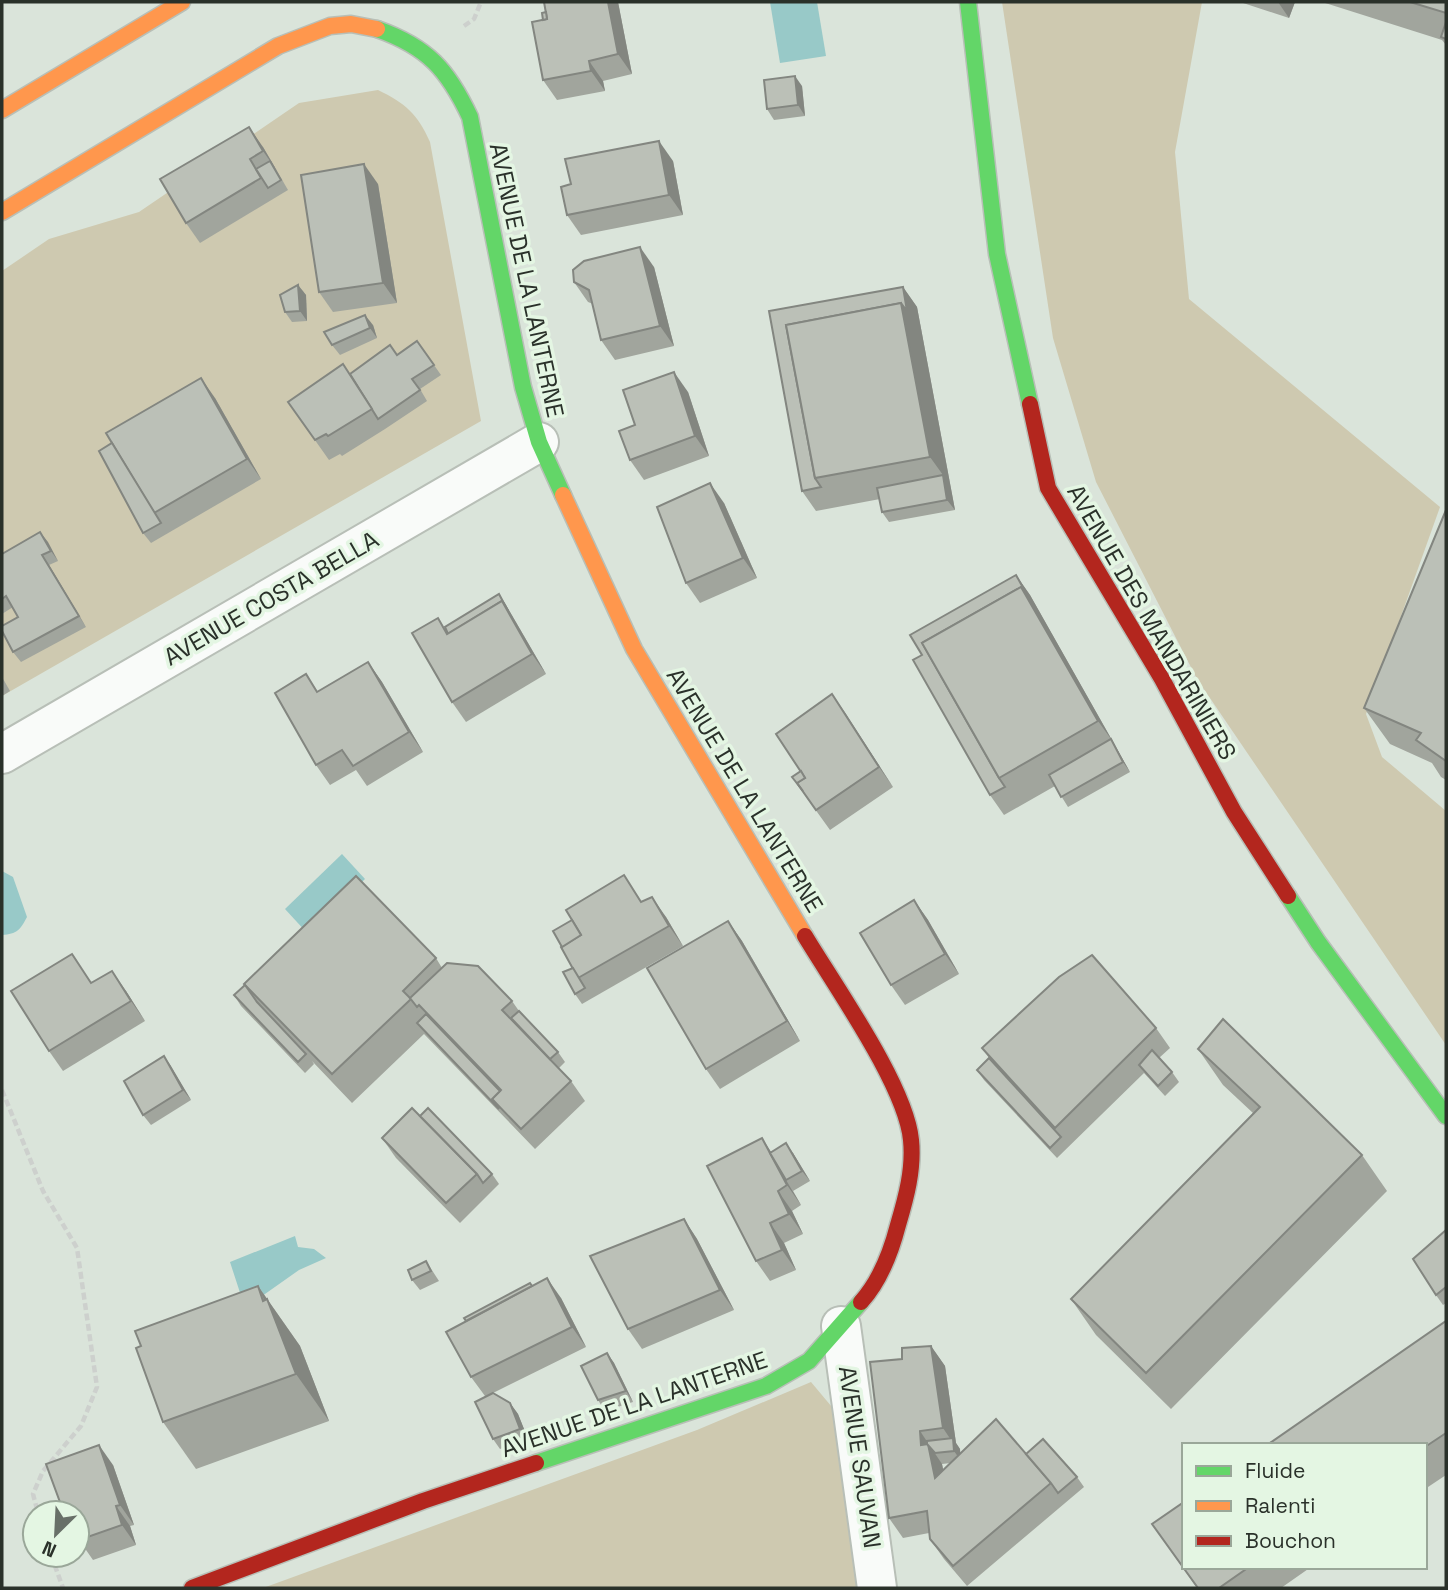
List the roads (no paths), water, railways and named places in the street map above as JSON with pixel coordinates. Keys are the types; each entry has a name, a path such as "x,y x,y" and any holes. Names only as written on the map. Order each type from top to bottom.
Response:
{"main road":[{"path":"2,110 182,2"},
{"name":"AVENUE DES MANDARINIERS","path":"968,2 997,254 1048,488 1162,679 1234,812 1318,942 1446,1116"},
{"name":"AVENUE DE LA LANTERNE","path":"2,212 289,41 319,29 350,24 387,33 422,51 451,78 470,117 523,387 539,442 634,649 898,1094 911,1140 908,1190 894,1241 873,1289 809,1361 766,1387 422,1501 192,1588"}],"street":[{"name":"AVENUE COSTA BELLA","path":"2,754 539,442"},
{"name":"AVENUE SAUVAN","path":"841,1326 877,1588"}],"water":[{"path":"770,2 817,2 826,56 780,63"},
{"path":"342,854 365,879 308,934 285,909"},
{"path":"2,871 13,877 27,917 18,930 2,935"},
{"path":"295,1236 298,1247 314,1249 326,1258 299,1270 245,1308 230,1262"}]}
